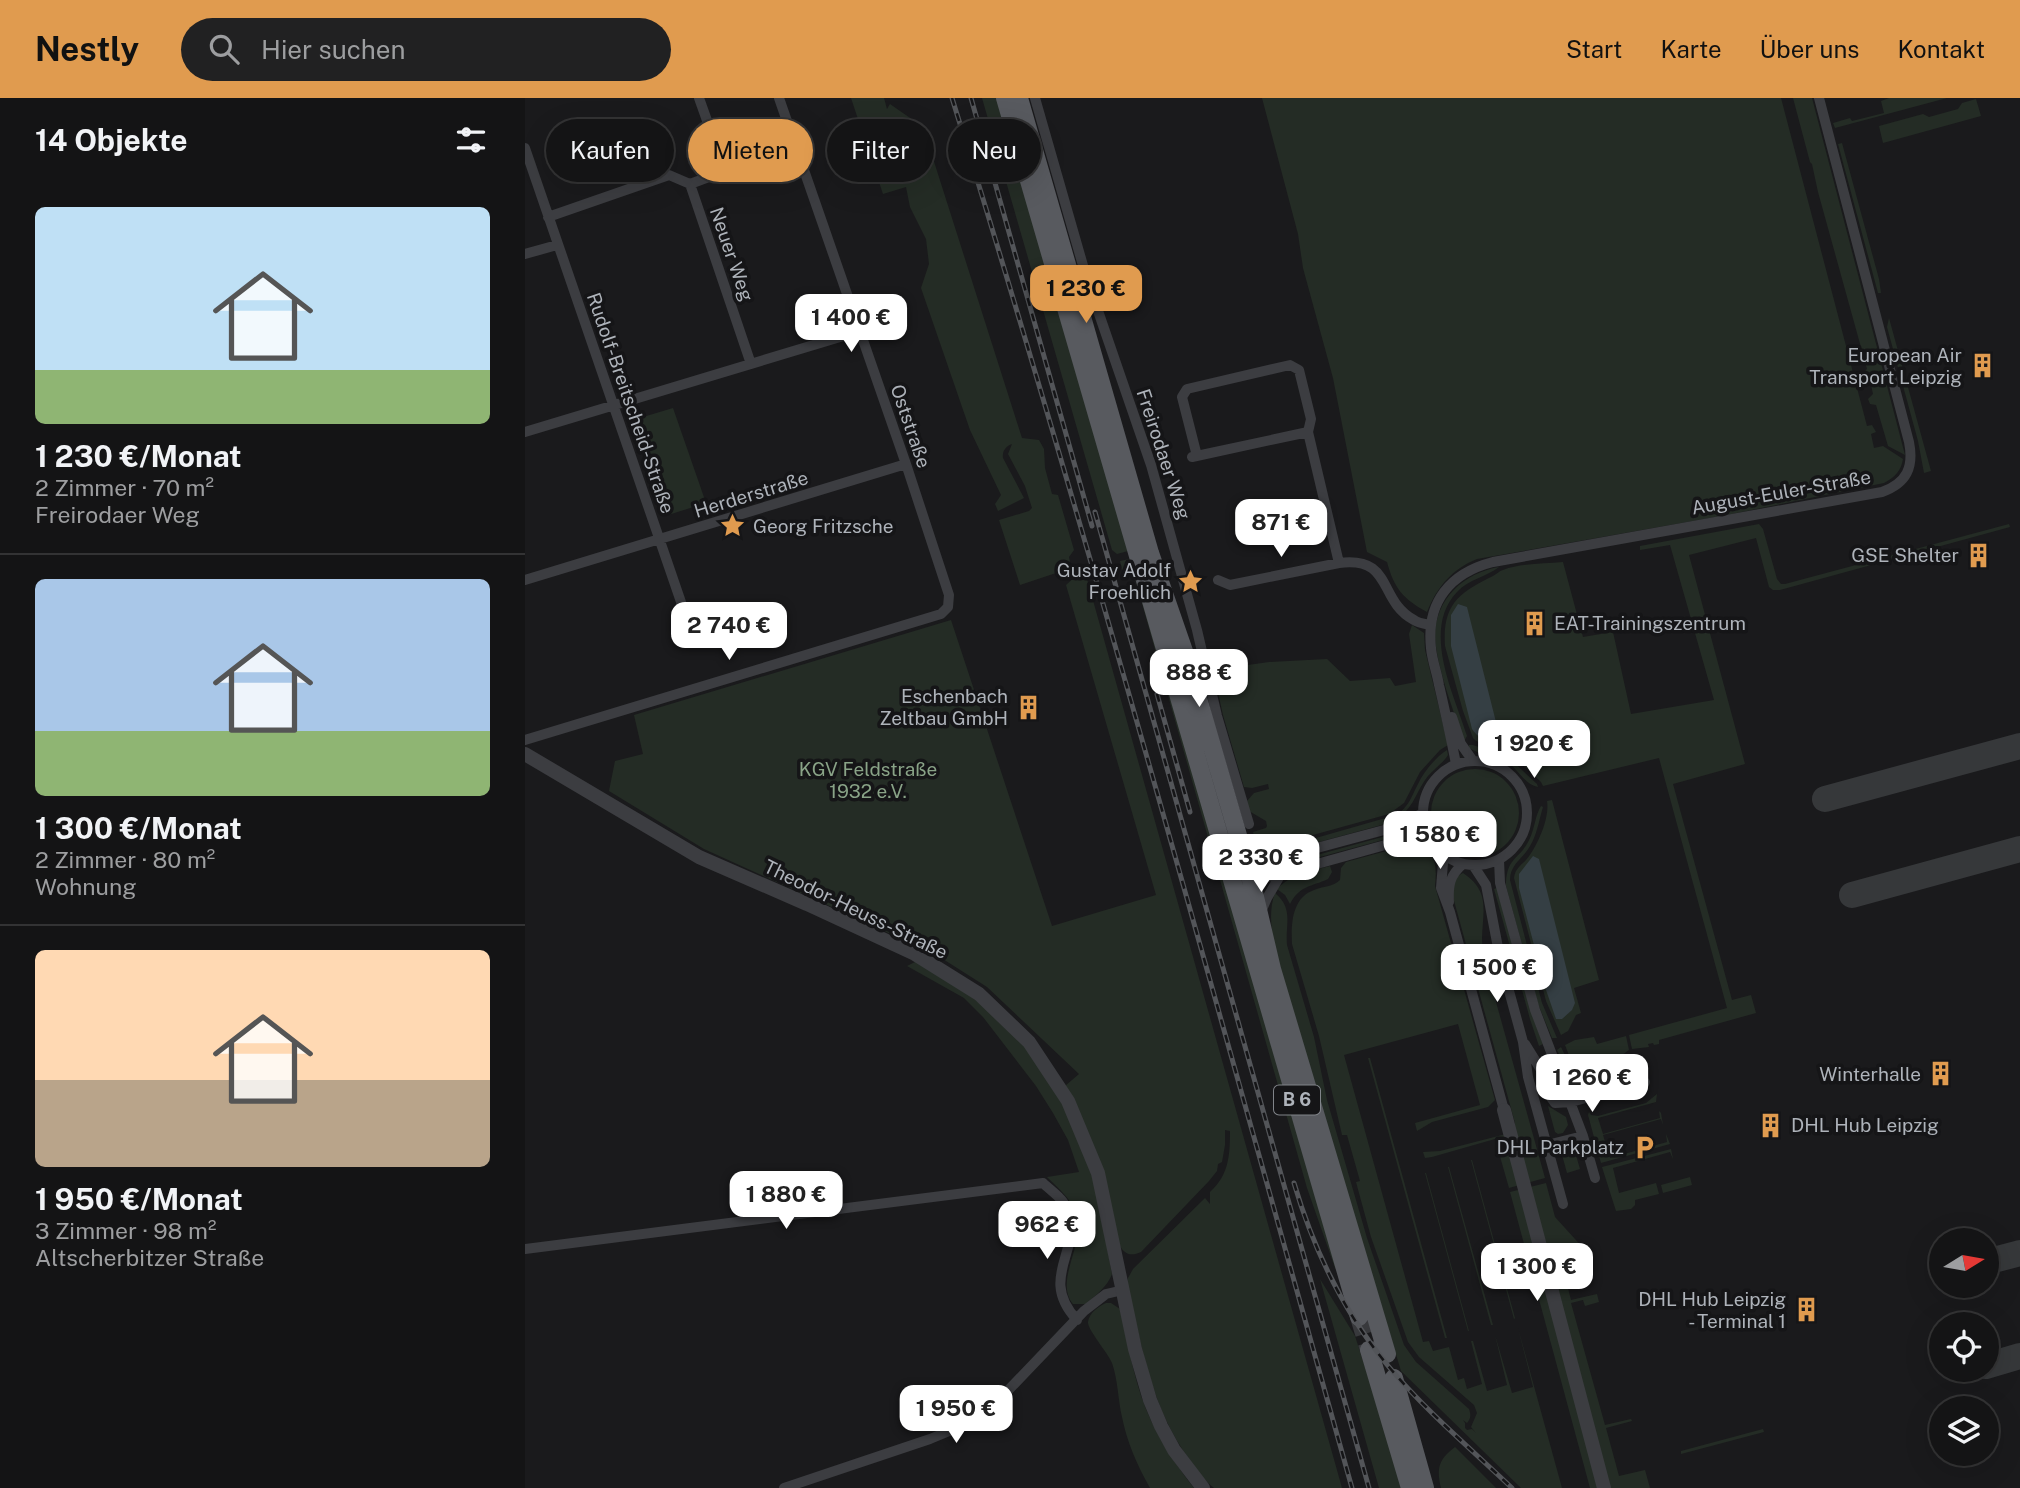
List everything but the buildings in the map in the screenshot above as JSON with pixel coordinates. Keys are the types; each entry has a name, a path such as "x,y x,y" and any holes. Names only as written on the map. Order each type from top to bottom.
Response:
{"main road":[{"name":"B 6","path":"1005,98 1241,875 1359,1317"},
{"name":"B 6","path":"1019,98 1143,550"},
{"name":"B 6","path":"1241,875 1260,914 1272,969 1378,1352 1410,1488"},
{"path":"1394,1378 1425,1488"}],"street":[{"path":"548,217 669,175 690,184 725,171 699,98"},
{"name":"Oststraße","path":"525,740 941,614 948,607 949,596 906,464 779,98"},
{"name":"Freirodaer Weg","path":"1035,98 1086,276 1151,465 1217,716 1249,824"},
{"name":"August-Euler-Straße","path":"1430,625 1437,605 1451,583 1478,566 1882,492 1905,477 1911,460 1909,442 1819,98"},
{"name":"Rudolf-Breitscheid-Straße","path":"525,148 681,602"},
{"name":"Neuer Weg","path":"690,184 751,364"},
{"path":"525,254 557,245"},
{"path":"525,432 860,331"},
{"path":"1308,432 1195,456 1183,393 1192,388 1290,365 1299,370 1311,419 1308,432 1339,563"},
{"name":"Herderstraße","path":"525,580 906,464"},
{"path":"1218,580 1230,585 1339,563 1361,562 1374,568 1402,610 1413,620 1430,625 1431,650 1436,668 1461,744 1473,761"},
{"path":"1436,668 1456,764"},
{"name":"Theodor-Heuss-Straße","path":"525,754 699,857 915,954 979,994 1029,1042 1068,1101 1097,1173 1141,1371 1150,1399 1174,1450 1203,1488"},
{"path":"1473,761 1490,763 1506,771 1518,783 1525,800 1527,817 1523,834 1513,849 1499,860 1482,865 1455,862 1441,852 1430,839 1423,813 1429,788 1440,774 1456,764 1473,761"},
{"path":"1241,875 1399,827 1423,813"},
{"path":"1241,875 1280,874 1396,842 1430,839"},
{"path":"1441,852 1441,888 1450,912 1504,1110 1604,1488"},
{"path":"1499,860 1500,883 1535,1010 1571,1102 1595,1178"},
{"path":"1450,912 1450,880 1456,870 1468,865"},
{"path":"1468,865 1486,885 1500,958 1524,1042 1528,1077 1563,1204"},
{"path":"1260,914 1280,874"},
{"path":"1524,1042 1543,1073 1555,1103 1571,1102 1645,1082"},
{"path":"1547,1145 1583,1136"},
{"path":"525,1249 1042,1183 1062,1200 1070,1217 1073,1231 1059,1276 1059,1290 1067,1310 1077,1320"},
{"path":"784,1488 930,1439 971,1422 997,1401 1084,1311 1106,1294 1123,1290"}],"green space":[{"path":"851,98 884,98 887,109 890,104 912,119 858,119"},
{"path":"982,98 999,98 1005,119 988,119"},
{"path":"1262,98 1781,98 1867,426 1872,425 1876,432 1871,434 1874,448 1883,446 1903,459 1899,470 1884,483 1727,515 1477,559 1446,580 1427,612 1401,592 1387,562 1367,552 1333,378"},
{"path":"1793,98 1812,98 1905,455 1888,446 1876,405 1870,404 1868,399 1873,394 1870,380 1863,379 1862,374 1867,369"},
{"path":"1889,98 1947,98 1835,128 1833,123 1884,113 1881,101"},
{"path":"1976,99 1981,116 1883,143 1879,126 1923,114 1929,117 1958,109 1962,103"},
{"path":"1842,143 1881,293 1878,293 1838,144"},
{"path":"934,162 1022,438 1039,440 1044,449 1045,468 1052,494 1058,495 1074,550 1069,557 1071,568 1020,585 999,520 1032,508 1025,486 1008,454 1012,444 1005,449 1003,458 1024,498 998,511 995,504 1001,495 970,430 921,288 929,264 926,239 910,207 906,187 883,194 879,182 934,182"},
{"path":"1006,182 1023,182 1128,551 1117,554 1112,550"},
{"path":"1889,318 1931,471 1924,473 1887,327"},
{"path":"673,408 706,503 665,516 633,420"},
{"path":"1759,524 1781,584 2009,524 2010,527 1780,590 1769,587 1756,538 1689,555 1745,764 1673,784 1732,1000 1751,995 1756,1013 1659,1040 1659,1044 1648,1044 1649,1047 1632,1049 1629,1035 1727,1008 1659,758 1543,786 1510,753 1473,738 1445,646 1447,620 1450,610 1463,594 1500,571 1525,565 1563,562 1583,637 1613,632 1631,714 1714,700 1670,545 1640,550 1640,546"},
{"path":"1134,558 1341,1275 1335,1268 1307,1188 1132,568 1122,570 1120,561"},
{"path":"1499,567 1457,592 1447,607 1442,625 1444,662 1467,736 1464,741 1439,661 1436,623 1446,599 1463,582 1486,570"},
{"name":"KGV Feldstraße 1932 e.V.","path":"1077,575 1087,579 1342,1488 1214,1488 1198,1471 1177,1440 1149,1376 1127,1284 1128,1278 1133,1269 1205,1198 1210,1204 1210,1192 1225,1172 1230,1131 1225,1130 1222,1162 1218,1164 1217,1171 1209,1181 1141,1252 1128,1254 1118,1243 1065,1086 1079,1074 987,987 935,954 704,849 609,791 615,761 643,754 634,715 951,620 1052,926 1156,895 1066,585"},
{"path":"1412,625 1424,633 1425,650 1448,745 1420,772 1404,803 1389,814 1273,846 1257,846 1253,832 1266,828 1266,821 1249,811 1247,801 1254,793 1269,789 1268,784 1244,787 1213,670 1269,662 1327,659 1350,681 1390,678 1395,686 1416,682 1409,634"},
{"path":"1469,745 1508,757 1538,787 1529,783 1507,762 1473,750"},
{"path":"1447,750 1448,755 1444,761 1428,776 1409,808 1398,818 1389,823 1267,856 1259,855 1259,851 1274,850 1396,815 1407,805 1427,769"},
{"path":"1475,769 1500,776 1512,788 1519,813 1512,838 1500,850 1475,857 1450,850 1438,838 1431,813 1438,788 1450,776"},
{"path":"1552,800 1599,980 1574,988 1581,1013 1576,1015 1568,1031 1561,1035 1546,1001 1514,878 1538,840 1547,816 1547,801"},
{"path":"1541,806 1543,807 1534,837 1527,851 1514,866 1510,880 1542,1003 1557,1038 1552,1038 1538,1004 1506,886 1508,869 1530,838"},
{"path":"1404,831 1405,834 1264,872 1263,870"},
{"path":"1401,847 1427,851 1434,861 1435,886 1495,1100 1488,1107 1432,1122 1417,1131 1415,1123 1480,1105 1458,1024 1344,1055 1423,1342 1429,1341 1433,1351 1449,1347 1458,1380 1464,1378 1467,1389 1482,1384 1473,1341 1487,1391 1507,1385 1495,1335 1512,1393 1533,1387 1518,1328 1562,1488 1521,1488 1401,1371 1274,950 1271,914 1275,893 1287,911 1287,945 1314,1037 1327,1100 1367,1238 1404,1345 1416,1362 1469,1409 1469,1420 1467,1423 1463,1420 1465,1428 1476,1433 1471,1427 1477,1413 1474,1405 1419,1357 1408,1342 1371,1237 1356,1182 1360,1181 1347,1135 1342,1135 1319,1036 1292,944 1294,912 1301,899 1340,880 1341,868 1346,862"},
{"path":"1330,866 1332,872 1328,879 1306,887 1290,904 1285,895 1277,889 1295,876"},
{"path":"1463,873 1478,887 1483,901 1482,942 1486,966 1545,1178 1509,1188 1495,1139 1432,1157 1425,1158 1423,1152 1440,1151 1510,1133 1515,1123 1453,897 1455,880"},
{"path":"1497,888 1533,1018 1543,1044 1539,1046 1494,889"},
{"path":"917,961 970,995 1020,1039 1064,1105 1095,1180 1112,1274 1104,1287 1086,1304 1073,1304 1068,1295 1068,1273 1077,1239 1077,1217 1069,1200 1047,1177 1079,1172 1068,1140 1036,1086 983,1017 964,998 907,966"},
{"path":"1626,1036 1629,1050 1595,1071 1581,1071 1575,1066 1565,1045 1575,1040 1594,1037 1597,1044"},
{"path":"1561,1047 1573,1068 1585,1076 1599,1073 1620,1061 1607,1076 1576,1088 1557,1050"},
{"path":"1370,1058 1447,1338 1445,1338"},
{"path":"1657,1094 1656,1102 1598,1118 1603,1134 1660,1118 1659,1111 1661,1113 1663,1125 1661,1119 1603,1135 1610,1158 1667,1142 1666,1134 1670,1144 1601,1163 1589,1112 1598,1116 1646,1103"},
{"path":"1548,1106 1566,1117 1568,1125 1563,1133 1555,1132"},
{"path":"1568,1148 1575,1152 1580,1169 1567,1173 1561,1151"},
{"path":"1671,1149 1673,1159 1670,1152 1613,1168 1619,1193 1656,1183 1659,1194 1635,1200 1631,1209 1616,1211 1602,1167"},
{"path":"1471,1160 1515,1318 1514,1319"},
{"path":"1449,1167 1493,1325 1491,1325"},
{"path":"1426,1173 1469,1331 1468,1331"},
{"path":"1690,1177 1692,1185 1663,1193 1661,1185"},
{"path":"1546,1183 1555,1217 1585,1250 1560,1257 1571,1300 1597,1294 1599,1302 1585,1306 1583,1300 1571,1303 1605,1425 1631,1419 1632,1421 1606,1428 1619,1476 1645,1470 1650,1488 1590,1488 1510,1192"},
{"path":"1320,1279 1355,1336 1404,1488 1379,1488"},
{"path":"1106,1303 1120,1309 1141,1397 1167,1450 1194,1488 1150,1488 1141,1471 1124,1426 1112,1363 1088,1322 1092,1313"},
{"path":"1763,1429 1764,1432 1681,1454 1681,1451"},
{"path":"1455,1447 1496,1488 1441,1488 1440,1464"}],"shaded area":[{"path":"1458,604 1467,607 1498,730 1488,738 1478,736 1472,729 1451,646 1451,615"},
{"path":"1533,856 1539,859 1575,1003 1562,1019 1556,1019 1545,987 1519,888 1519,874"}],"taxiway":[{"path":"1825,799 2020,746"},
{"path":"1852,895 2020,849"},
{"path":"1999,1259 2020,1253"},
{"path":"1999,1362 2020,1356"}],"tunnel":[{"path":"1359,1317 1369,1350"}],"railway":[{"path":"952,98 1057,444 1352,1488"},
{"path":"971,98 1092,526"},
{"path":"1095,512 1369,1488"},
{"path":"1157,694 1190,812"},
{"path":"1294,1183 1311,1233 1332,1280 1373,1346 1418,1399 1512,1488"}],"place":[{"name":"European Air Transport Leipzig","path":"1982,366"},
{"name":"Georg Fritzsche","path":"733,526"},
{"name":"GSE Shelter","path":"1979,555"},
{"name":"Gustav Adolf Froehlich","path":"1191,581"},
{"name":"EAT-Trainingszentrum","path":"1534,623"},
{"name":"Eschenbach Zeltbau GmbH","path":"1028,707"},
{"name":"Winterhalle","path":"1941,1074"},
{"name":"DHL Hub Leipzig","path":"1771,1125"},
{"name":"DHL Parkplatz","path":"1644,1147"},
{"name":"DHL Hub Leipzig - Terminal 1","path":"1806,1310"}]}
